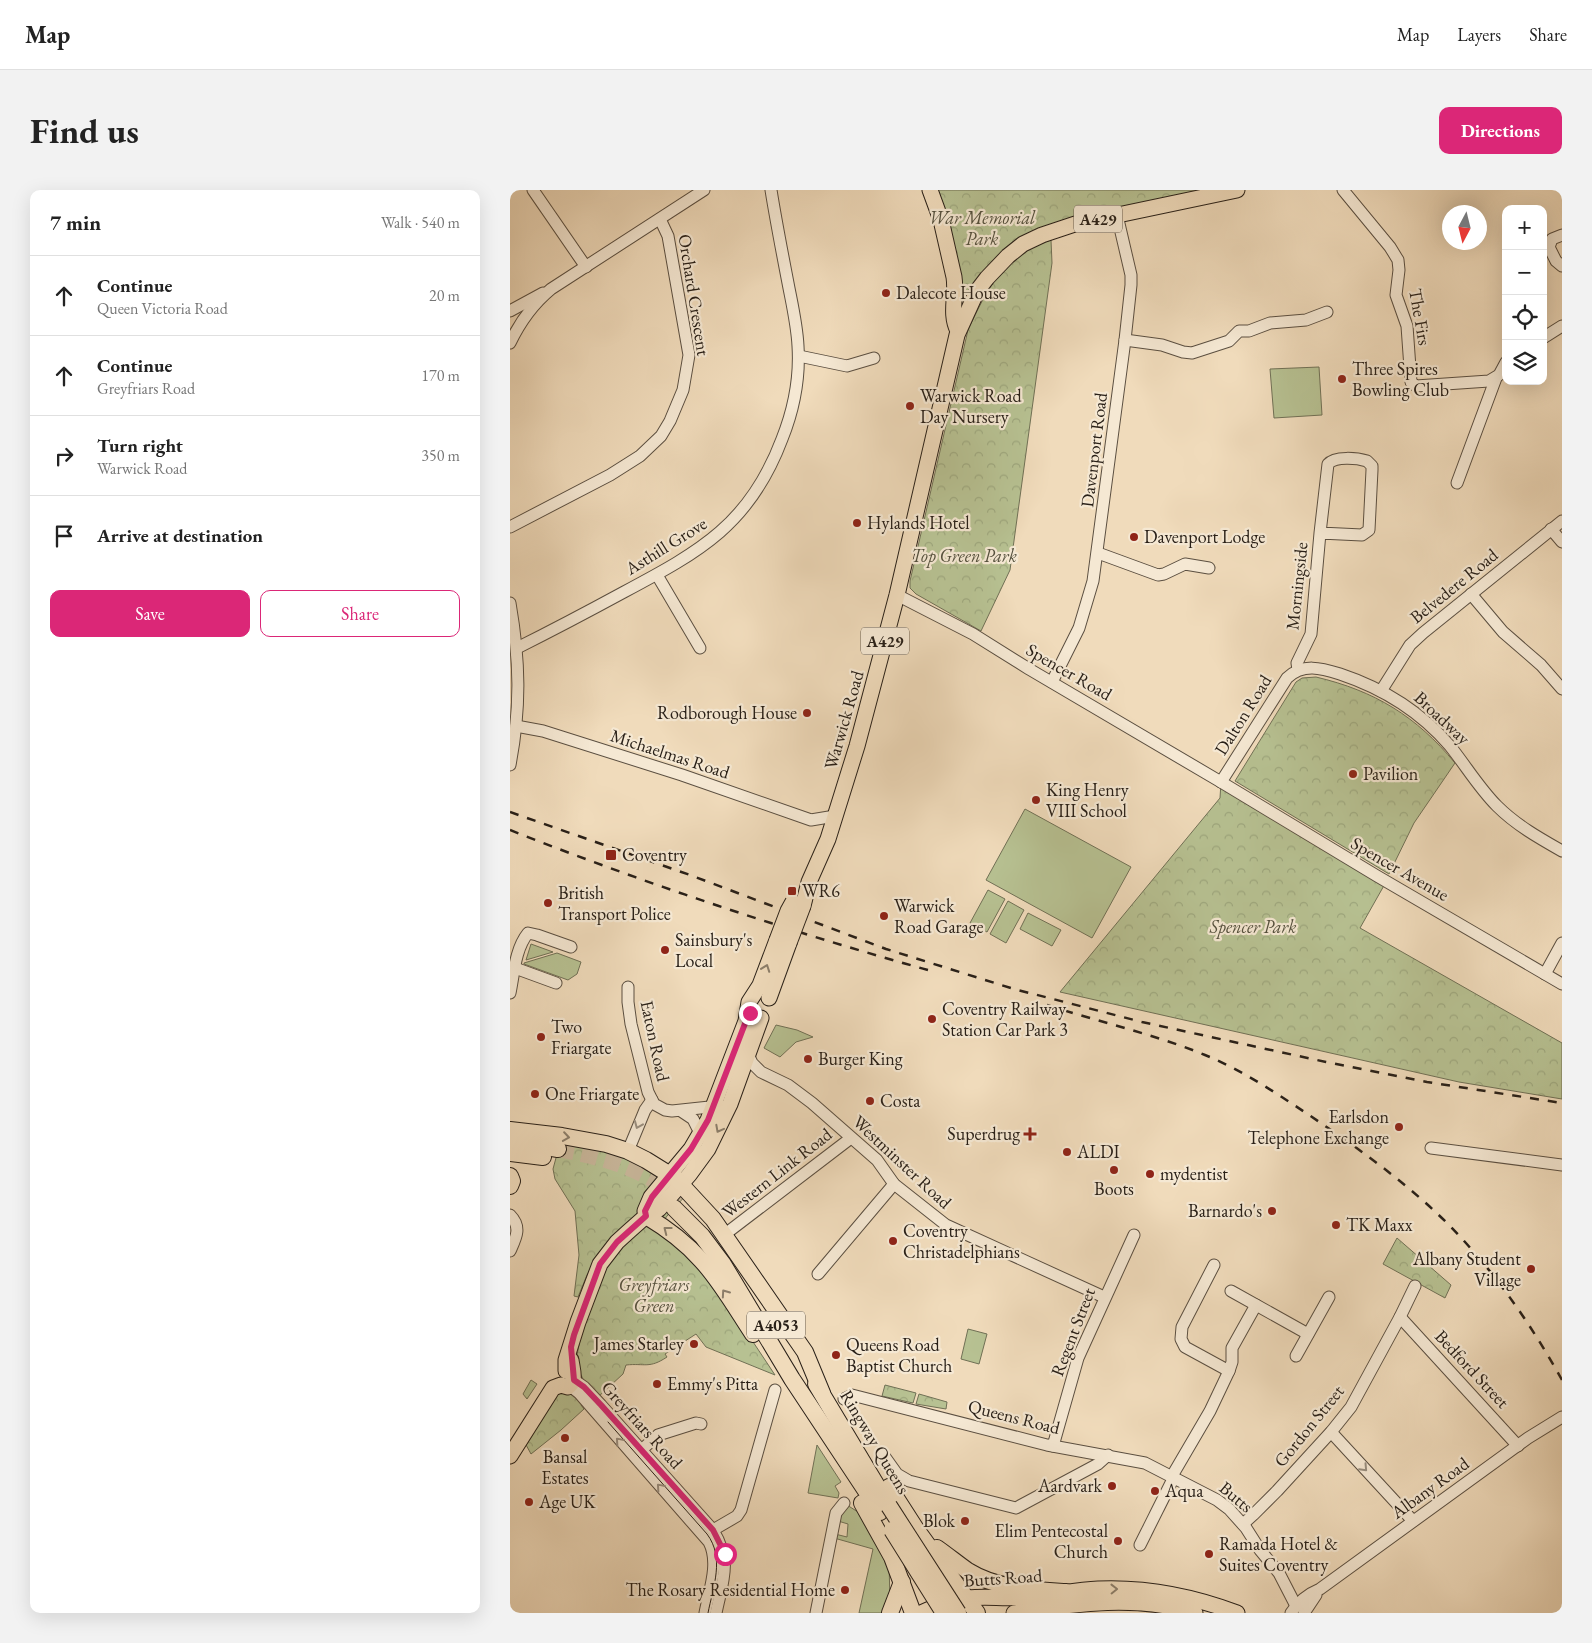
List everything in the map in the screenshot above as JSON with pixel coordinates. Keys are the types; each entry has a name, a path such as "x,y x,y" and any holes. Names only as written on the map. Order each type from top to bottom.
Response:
{"highway":[{"name":"A4053","path":"512,1133 589,1140 628,1151 646,1160 677,1192"},
{"name":"A4053","path":"510,1153 557,1154 512,1133"},
{"path":"510,1176 512,1181 510,1186"},
{"path":"677,1192 713,1219 805,1352 832,1399 848,1421 905,1512 977,1613"},
{"name":"Ringway Queens","path":"677,1192 702,1236 723,1264 810,1406 958,1613"},
{"name":"Ringway Queens","path":"677,1192 712,1231 832,1399 885,1509 944,1613"},
{"name":"A4053","path":"646,1216 657,1222 703,1261 768,1355 789,1374"},
{"path":"810,1406 826,1445 880,1532 892,1557 913,1613"},
{"path":"926,1542 969,1571 991,1582 1012,1587 1066,1592"},
{"path":"890,1613 902,1582"}],"main road":[{"path":"930,190 964,293 953,321 958,331"},
{"name":"A429","path":"964,293 974,290 1013,252 1035,238 1063,228 1117,215 1237,190"},
{"name":"Warwick Road","path":"677,1192 713,1107 746,1021 757,1001 760,985 783,941 788,911 798,904 828,839 857,746 897,595 943,389 958,331 964,293"},
{"path":"757,1001 754,1016 761,1018"},
{"name":"Warwick Road","path":"567,1379 566,1360 580,1314 600,1264 617,1242 646,1216 645,1211 652,1197 677,1192 708,1149 730,1104 761,1018 767,1015 772,1005 757,1001"},
{"path":"510,1443 540,1393 553,1380 567,1379"},
{"path":"510,1456 520,1443 546,1397 553,1388 567,1379"},
{"name":"Butts Road","path":"921,1613 937,1606 968,1598 1009,1598 1066,1592 1130,1589 1163,1592 1200,1600 1236,1613"},
{"name":"Butts Road","path":"1014,1613 1112,1601 1145,1603 1195,1613"}],"street":[{"path":"533,190 586,267"},
{"path":"510,311 525,301 551,289 704,190"},
{"name":"Asthill Grove","path":"517,648 657,575 699,550 744,509 758,490 772,464 790,418 796,388 799,356 796,327 770,190"},
{"name":"The Firs","path":"1343,190 1397,257 1399,270 1396,295 1407,326 1412,384 1416,386 1444,385 1489,381 1496,378"},
{"name":"Davenport Road","path":"1052,682 1079,628 1093,581 1098,553 1126,340 1131,280 1117,215"},
{"name":"Orchard Crescent","path":"510,526 602,479 640,456 660,436 670,421 683,390 688,369 688,349 668,236 660,218"},
{"path":"1562,234 1552,239 1549,247 1550,254 1562,266"},
{"path":"512,338 532,308 551,289"},
{"path":"1126,340 1162,344 1183,352 1192,353 1231,340 1239,332 1249,331 1270,323 1306,320 1327,312"},
{"path":"1547,335 1562,326"},
{"path":"799,356 847,366 874,358"},
{"path":"1457,483 1496,378 1502,368"},
{"name":"Morningside","path":"1298,670 1296,664 1311,634 1320,533 1328,464 1337,459 1367,461 1372,466 1369,530 1362,534 1320,533"},
{"name":"Belvedere Road","path":"1381,691 1410,645 1433,623 1562,521"},
{"path":"1551,529 1562,542"},
{"path":"1098,553 1158,575 1185,564 1209,568"},
{"path":"657,575 700,648"},
{"path":"1472,594 1504,632 1542,665 1562,689"},
{"name":"Spencer Road","path":"897,595 973,634 1221,782"},
{"path":"510,603 517,648 519,684 516,726 510,765"},
{"name":"Broadway","path":"1298,670 1305,668 1322,669 1354,679 1381,691 1415,713 1439,734 1486,794 1505,814 1528,831 1562,851"},
{"name":"Dalton Road","path":"1221,782 1287,678 1298,670"},
{"name":"Michaelmas Road","path":"516,726 543,731 673,772 811,820 828,839"},
{"name":"Spencer Avenue","path":"1221,782 1562,984"},
{"name":"Michaelmas Road","path":"811,820 835,816"},
{"path":"510,993 512,968 524,938 528,933 571,947"},
{"path":"1545,974 1562,943"},
{"path":"512,968 556,983"},
{"name":"Eaton Road","path":"628,988 629,1015 648,1092 658,1107 665,1110 681,1111 730,1104"},
{"name":"Westminster Road","path":"748,1054 755,1067 788,1085 812,1103 877,1160 894,1184 946,1225 1104,1297"},
{"path":"738,1081 758,1074 766,1074"},
{"name":"Eaton Road","path":"628,1151 645,1110 652,1100"},
{"path":"681,1111 693,1120 700,1135"},
{"name":"Western Link Road","path":"724,1235 851,1138"},
{"path":"1431,1148 1562,1165"},
{"path":"818,1274 894,1184"},
{"path":"510,1215 517,1223 518,1228 510,1251"},
{"name":"Regent Street","path":"1053,1446 1078,1358 1104,1297 1134,1235"},
{"path":"1214,1265 1182,1327 1182,1339 1185,1347 1229,1371"},
{"name":"Gordon Street","path":"1242,1524 1266,1502 1351,1407 1415,1286"},
{"path":"1231,1291 1308,1334"},
{"path":"1296,1356 1329,1297"},
{"path":"1140,1545 1173,1477 1210,1411 1229,1371 1232,1362 1232,1348 1256,1305"},
{"name":"Bedford Street","path":"1400,1317 1518,1446"},
{"name":"Greyfriars Road","path":"567,1379 709,1533"},
{"path":"709,1533 737,1516 741,1510 775,1390"},
{"name":"Queens Road","path":"832,1399 852,1394 1053,1446 1145,1463 1173,1477"},
{"name":"Albany Road","path":"1297,1611 1311,1593 1320,1589 1562,1416"},
{"path":"638,1454 658,1435 696,1423 701,1424"},
{"path":"1330,1432 1413,1521"},
{"path":"882,1453 897,1474 909,1481 1016,1508 1098,1464 1108,1455"},
{"name":"Butts","path":"1173,1477 1217,1500 1242,1524 1279,1573 1297,1611"},
{"path":"816,1613 836,1513 844,1503"},
{"path":"706,1613 714,1562 709,1533"},
{"path":"709,1533 722,1547 725,1562 716,1613"}],"green space":[{"name":"War Memorial Park","path":"930,190 1237,190 1050,231 971,292 965,293 958,287"},
{"name":"Top Green Park","path":"1051,240 1052,263 1010,570 981,631 916,594 910,588 910,581 968,330 999,274 1021,254"},
{"path":"1319,367 1322,415 1274,418 1270,369"},
{"path":"1316,677 1357,690 1393,708 1425,732 1455,763 1414,823 1389,874 1235,781 1296,682 1302,678"},
{"name":"Spencer Park","path":"1221,782 1386,882 1360,928 1562,1043 1562,1099 1459,1082 1060,992 1220,798"},
{"path":"1025,809 1131,867 1092,938 986,880"},
{"path":"988,890 1005,899 987,932 970,923"},
{"path":"1008,901 1024,910 1006,943 990,934"},
{"path":"1028,913 1061,930 1052,946 1020,929"},
{"path":"531,944 553,952 526,960"},
{"path":"557,953 581,962 577,974 568,980 524,964 524,963"},
{"path":"776,1025 797,1030 813,1037 796,1042 780,1057 764,1048"},
{"name":"Greyfriars Green","path":"560,1143 585,1146 627,1157 686,1195 660,1226 704,1268 775,1375 706,1347 696,1334 665,1354 667,1357 661,1361 647,1365 626,1365 623,1374 598,1397 580,1373 577,1362 596,1259 578,1297 574,1296 579,1255 575,1211 555,1179 553,1169"},
{"path":"1397,1238 1451,1285 1445,1298 1383,1264"},
{"path":"968,1329 987,1334 979,1364 961,1359"},
{"path":"531,1380 537,1384 527,1399 523,1394"},
{"path":"885,1385 916,1393 913,1403 882,1396"},
{"path":"564,1388 585,1402 581,1405 584,1409 531,1454 525,1443 544,1407"},
{"path":"919,1394 947,1402 946,1409 916,1404"},
{"path":"817,1445 841,1482 835,1486 839,1493 838,1498 808,1493"},
{"path":"847,1505 858,1512 889,1562 890,1602 885,1613 859,1613 873,1549 834,1538 835,1534 847,1537 848,1524 838,1521"}],"tunnel":[{"path":"558,1149 592,1156 638,1172 667,1189 681,1200"}],"tram line":[{"path":"608,1422 707,1534 712,1543 717,1563 715,1583 708,1613"}],"railway":[{"path":"510,812 690,875 886,949 1014,989 1142,1022 1326,1062 1427,1082 1562,1103"},
{"path":"510,830 615,870 721,907 827,941 935,972"},
{"path":"1047,1005 1166,1041 1219,1061 1271,1090 1364,1153 1399,1180 1466,1243 1511,1299 1538,1339 1562,1380"}],"place":[{"name":"Dalecote House","path":"886,293"},
{"name":"Three Spires Bowling Club","path":"1342,379"},
{"name":"Warwick Road Day Nursery","path":"910,406"},
{"name":"Hylands Hotel","path":"857,523"},
{"name":"Davenport Lodge","path":"1134,537"},
{"name":"Rodborough House","path":"807,713"},
{"name":"Pavilion","path":"1353,774"},
{"name":"King Henry VIII School","path":"1036,800"},
{"name":"Coventry","path":"611,855"},
{"name":"WR6","path":"792,891"},
{"name":"British Transport Police","path":"548,903"},
{"name":"Warwick Road Garage","path":"884,916"},
{"name":"Sainsbury's Local","path":"665,950"},
{"name":"Coventry Railway Station Car Park 3","path":"932,1019"},
{"name":"Two Friargate","path":"541,1037"},
{"name":"Burger King","path":"808,1059"},
{"name":"One Friargate","path":"535,1094"},
{"name":"Costa","path":"870,1101"},
{"name":"Earlsdon Telephone Exchange","path":"1399,1127"},
{"name":"Superdrug","path":"1030,1134"},
{"name":"ALDI","path":"1067,1152"},
{"name":"Boots","path":"1114,1170"},
{"name":"mydentist","path":"1150,1174"},
{"name":"Barnardo's","path":"1272,1211"},
{"name":"TK Maxx","path":"1336,1225"},
{"name":"Coventry Christadelphians","path":"893,1241"},
{"name":"Albany Student Village","path":"1531,1269"},
{"name":"James Starley","path":"694,1344"},
{"name":"Queens Road Baptist Church","path":"836,1355"},
{"name":"Emmy's Pitta","path":"657,1384"},
{"name":"Bansal Estates","path":"565,1438"},
{"name":"Aardvark","path":"1112,1486"},
{"name":"Aqua","path":"1155,1491"},
{"name":"Age UK","path":"529,1502"},
{"name":"Blok","path":"965,1521"},
{"name":"Elim Pentecostal Church","path":"1118,1541"},
{"name":"Ramada Hotel & Suites Coventry","path":"1209,1554"},
{"name":"The Rosary Residential Home","path":"845,1590"}],"route":[{"path":"725,1554 713,1530 601,1405 584,1387 574,1380 571,1347 580,1314 600,1264 617,1242 646,1216 645,1211 652,1197 671,1176 700,1135 708,1120 744,1027 748,1008 750,1013"}]}
